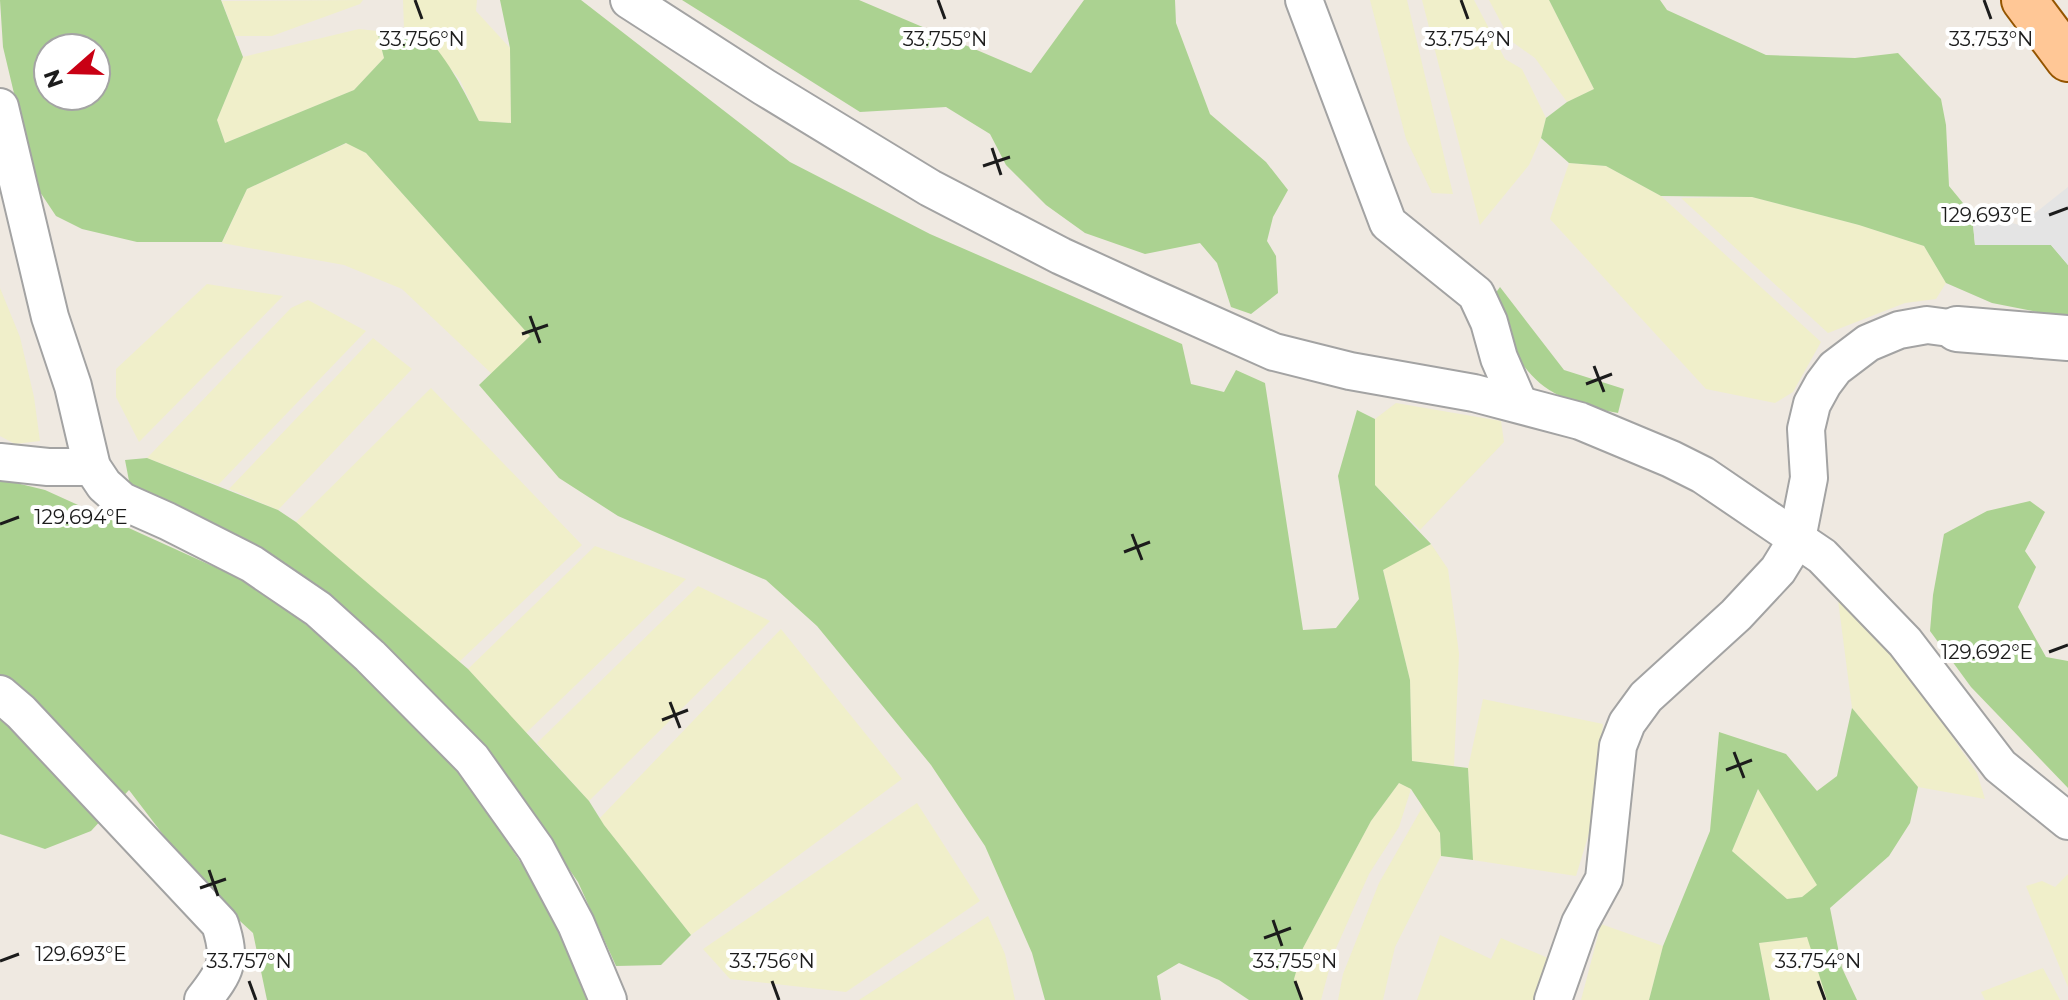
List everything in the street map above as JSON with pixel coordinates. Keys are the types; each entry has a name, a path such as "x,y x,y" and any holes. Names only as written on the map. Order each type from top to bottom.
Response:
{"main road":[{"path":"2024,0 2068,59"}],"street":[{"path":"629,0 930,188 1061,256 1274,352 1350,371 1519,404 1580,421 1671,459 1757,509 1822,556 1905,642 2000,766 2068,821"},
{"path":"1304,0 1388,223 1476,294 1519,404"},
{"path":"0,107 50,317 73,386 92,467 104,485 122,501 252,564 318,609 370,656 472,759 536,849 576,924 608,1000"},
{"path":"1553,1000 1580,923 1604,879 1618,746 1627,723 1646,697 1736,615 1778,570 1797,539 1809,478 1806,429 1812,404 1835,368 1868,343 1899,330 1927,325 2068,338"},
{"path":"0,462 92,467"},
{"path":"0,694 21,712 220,924 227,947 222,975 203,1000"}],"green space":[{"path":"0,0 221,0 243,57 217,120 225,143 354,90 384,58 377,31 404,30 420,34 437,49 454,73 479,121 511,123 510,48 500,0 581,0 790,162 930,234 1182,344 1191,384 1224,392 1236,370 1265,383 1303,630 1336,628 1359,599 1338,476 1357,410 1375,419 1375,485 1431,544 1383,570 1410,680 1412,761 1468,768 1473,860 1441,856 1440,833 1411,789 1399,783 1371,821 1303,948 1294,979 1302,1000 1249,1000 1219,980 1179,963 1157,976 1161,1000 1045,1000 1032,953 985,846 931,765 817,626 766,580 618,516 559,478 479,385 530,336 366,153 346,143 247,189 222,242 137,242 82,229 56,216 36,186 3,47"},
{"path":"363,0 360,4 272,36 235,36 222,1"},
{"path":"403,0 477,0 476,11 510,48 511,123 479,121 460,80 423,35 404,29"},
{"path":"682,0 859,0 1031,73 1084,0 1175,0 1176,23 1210,114 1266,162 1288,190 1273,217 1267,241 1276,256 1278,293 1251,314 1231,307 1217,263 1200,243 1145,254 1085,233 1046,205 1006,165 990,134 946,107 860,112"},
{"path":"1370,0 1407,0 1453,194 1432,193 1406,139"},
{"path":"1422,0 1474,0 1505,59 1522,69 1546,118 1529,165 1480,225"},
{"path":"1489,0 1549,0 1594,89 1567,102 1535,58 1511,41"},
{"path":"1549,0 1660,0 1667,10 1766,55 1855,58 1898,53 1941,99 1946,125 1949,186 1972,214 1975,245 2051,245 2068,265 2068,318 1992,303 1946,283 1924,246 1859,225 1752,197 1661,196 1606,166 1569,163 1541,138 1546,118 1567,102 1594,89"},
{"path":"359,29 377,31 384,58 354,90 225,143 217,120 243,57"},
{"path":"347,143 366,153 530,336 492,374 402,289 344,265 222,243 247,189"},
{"path":"1569,163 1606,166 1661,196 1821,342 1793,392 1775,403 1706,389 1550,219"},
{"path":"1752,197 1924,246 1946,283 1936,299 1905,303 1828,333 1681,198"},
{"path":"207,284 283,296 139,442 116,397 116,369"},
{"path":"1500,287 1564,370 1624,389 1618,413 1568,400 1535,379 1512,347 1489,302"},
{"path":"0,288 20,337 34,397 40,441 15,444 0,436"},
{"path":"308,300 366,331 218,485 147,458 291,308"},
{"path":"373,338 412,369 278,510 229,489"},
{"path":"431,388 582,545 458,663 296,522"},
{"path":"1396,403 1501,421 1504,442 1420,530 1375,485 1375,419"},
{"path":"147,458 278,510 468,669 589,801 604,825 691,935 661,965 616,966 578,882 533,818 320,596 243,538 130,486 125,460"},
{"path":"0,479 45,490 261,588 412,711 460,771 541,893 591,1000 267,1000 253,933 203,887 129,790 91,831 45,849 0,834"},
{"path":"2030,501 2045,512 2025,551 2036,567 2018,607 2046,657 2068,661 2068,788 1971,687 1930,631 1944,534 1987,511"},
{"path":"1431,544 1448,569 1459,654 1454,766 1412,761 1410,680 1383,569"},
{"path":"595,546 686,579 526,733 468,669"},
{"path":"698,586 770,621 589,801 537,743"},
{"path":"1838,600 1903,665 1977,773 1985,799 1918,787 1852,708"},
{"path":"781,629 902,779 691,935 599,819"},
{"path":"1483,699 1603,724 1590,830 1576,876 1473,860 1468,768"},
{"path":"1852,708 1918,787 1910,823 1889,856 1830,908 1842,968 1857,1000 1827,1000 1807,937 1759,943 1770,1000 1649,1000 1663,946 1710,831 1719,732 1786,754 1817,791 1837,776","holes":["1758,789 1817,885 1802,897 1787,899 1732,851"]},
{"path":"1399,783 1411,789 1399,827 1369,874 1333,955 1321,1000 1302,1000 1294,979 1303,948 1371,821"},
{"path":"1759,788 1818,886 1802,897 1787,899 1732,851"},
{"path":"917,803 980,901 846,992 730,979 703,949"},
{"path":"1423,806 1440,833 1441,856 1395,947 1383,1000 1338,1000 1343,974 1379,883"},
{"path":"2068,874 2068,987 2026,886 2042,881 2055,887"},
{"path":"988,916 1005,954 1015,1000 859,1000"},
{"path":"1601,924 1663,946 1649,1000 1581,1000"},
{"path":"1440,935 1491,959 1501,938 1548,958 1536,1000 1417,1000"},
{"path":"1808,937 1827,1000 1770,1000 1759,943"},
{"path":"2043,968 2060,1000 1985,1000 1981,992"}],"shaded area":[{"path":"2068,187 2068,265 2051,245 1975,245 1972,214 2020,225"}]}
